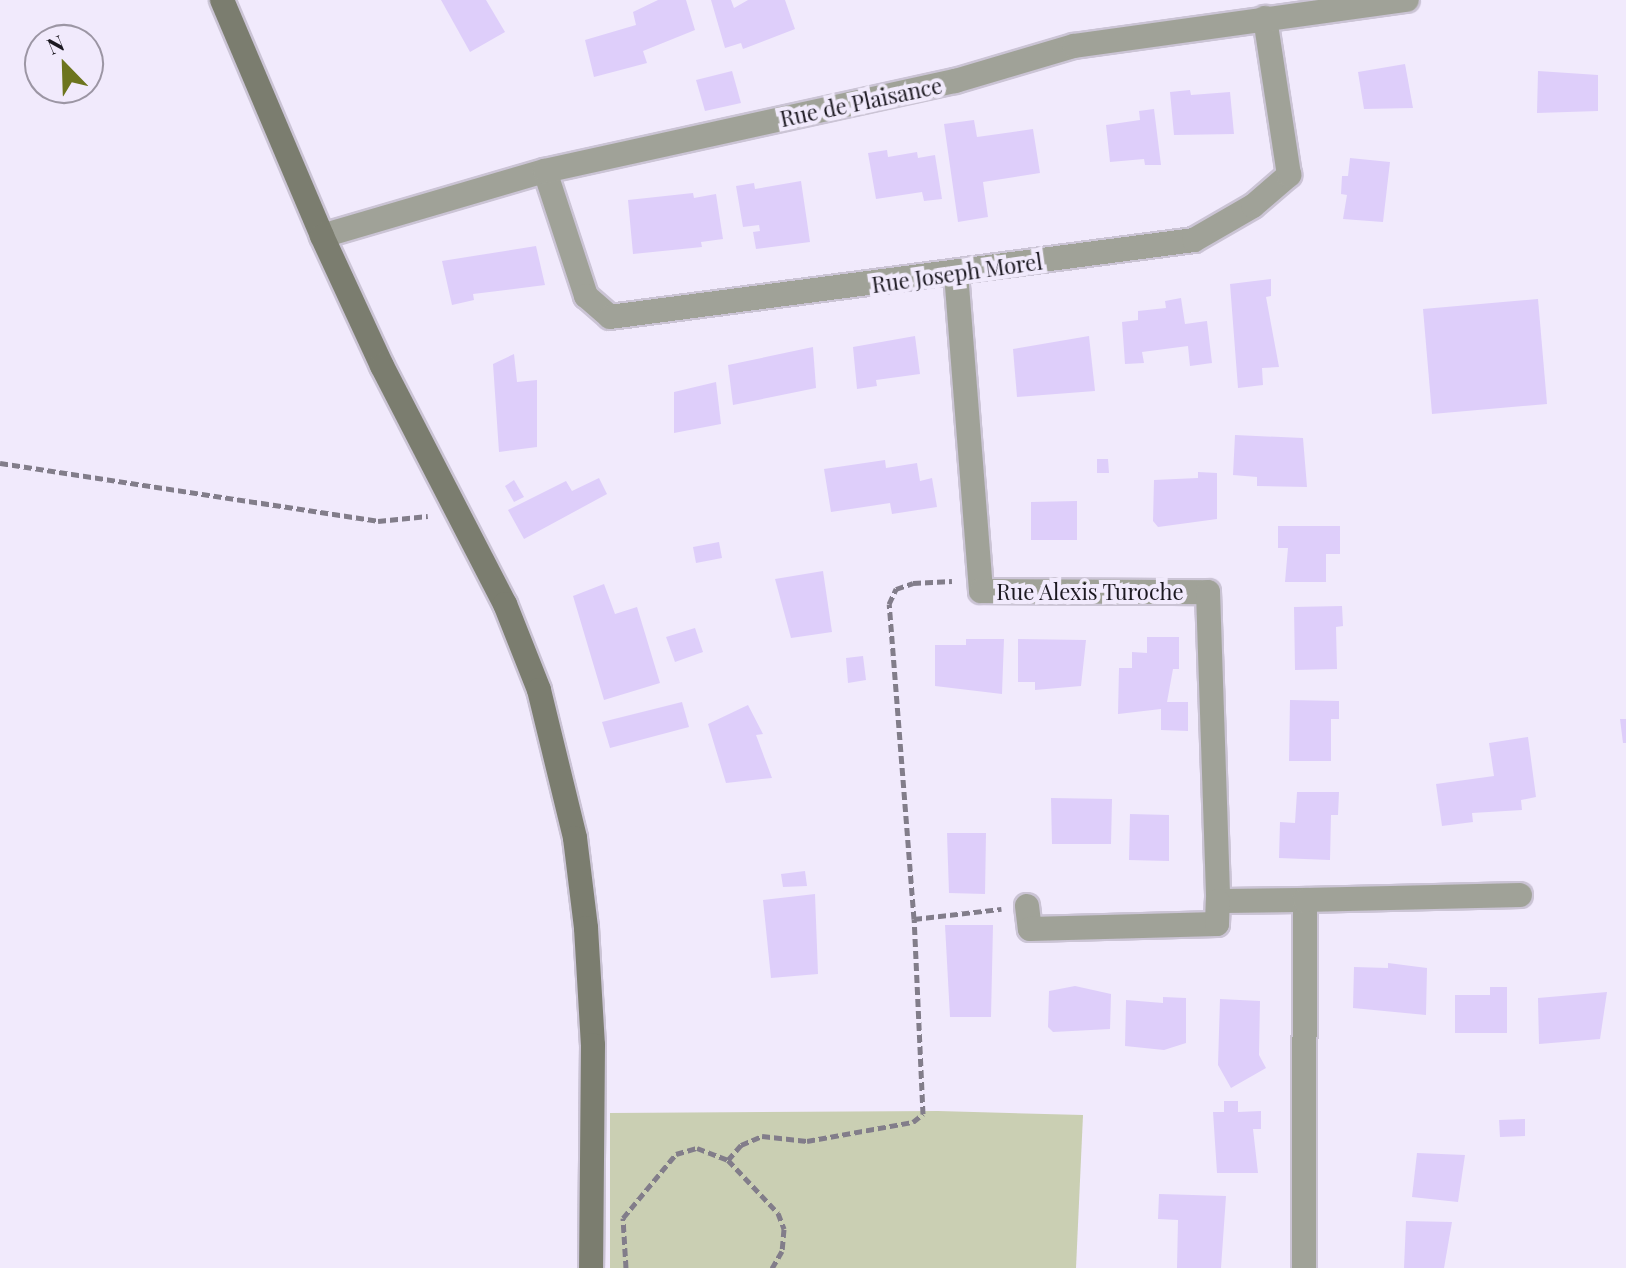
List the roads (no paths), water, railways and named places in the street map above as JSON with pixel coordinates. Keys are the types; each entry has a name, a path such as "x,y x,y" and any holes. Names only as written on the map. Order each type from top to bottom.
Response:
{"main road":[{"path":"222,0 322,236 456,513 505,604 539,690 575,838 593,1045 591,1268"}],"street":[{"name":"Rue de Plaisance","path":"322,236 545,171 955,81 1074,46 1407,0"},
{"name":"Rue Joseph Morel","path":"545,171 586,296 610,317 1194,240 1253,206 1289,175 1265,18"},
{"name":"Rue Alexis Turoche","path":"956,273 981,591 1208,592 1218,901"},
{"path":"1027,906 1030,929 1217,924 1218,901 1520,895"},
{"path":"1304,1268 1305,900"}]}
